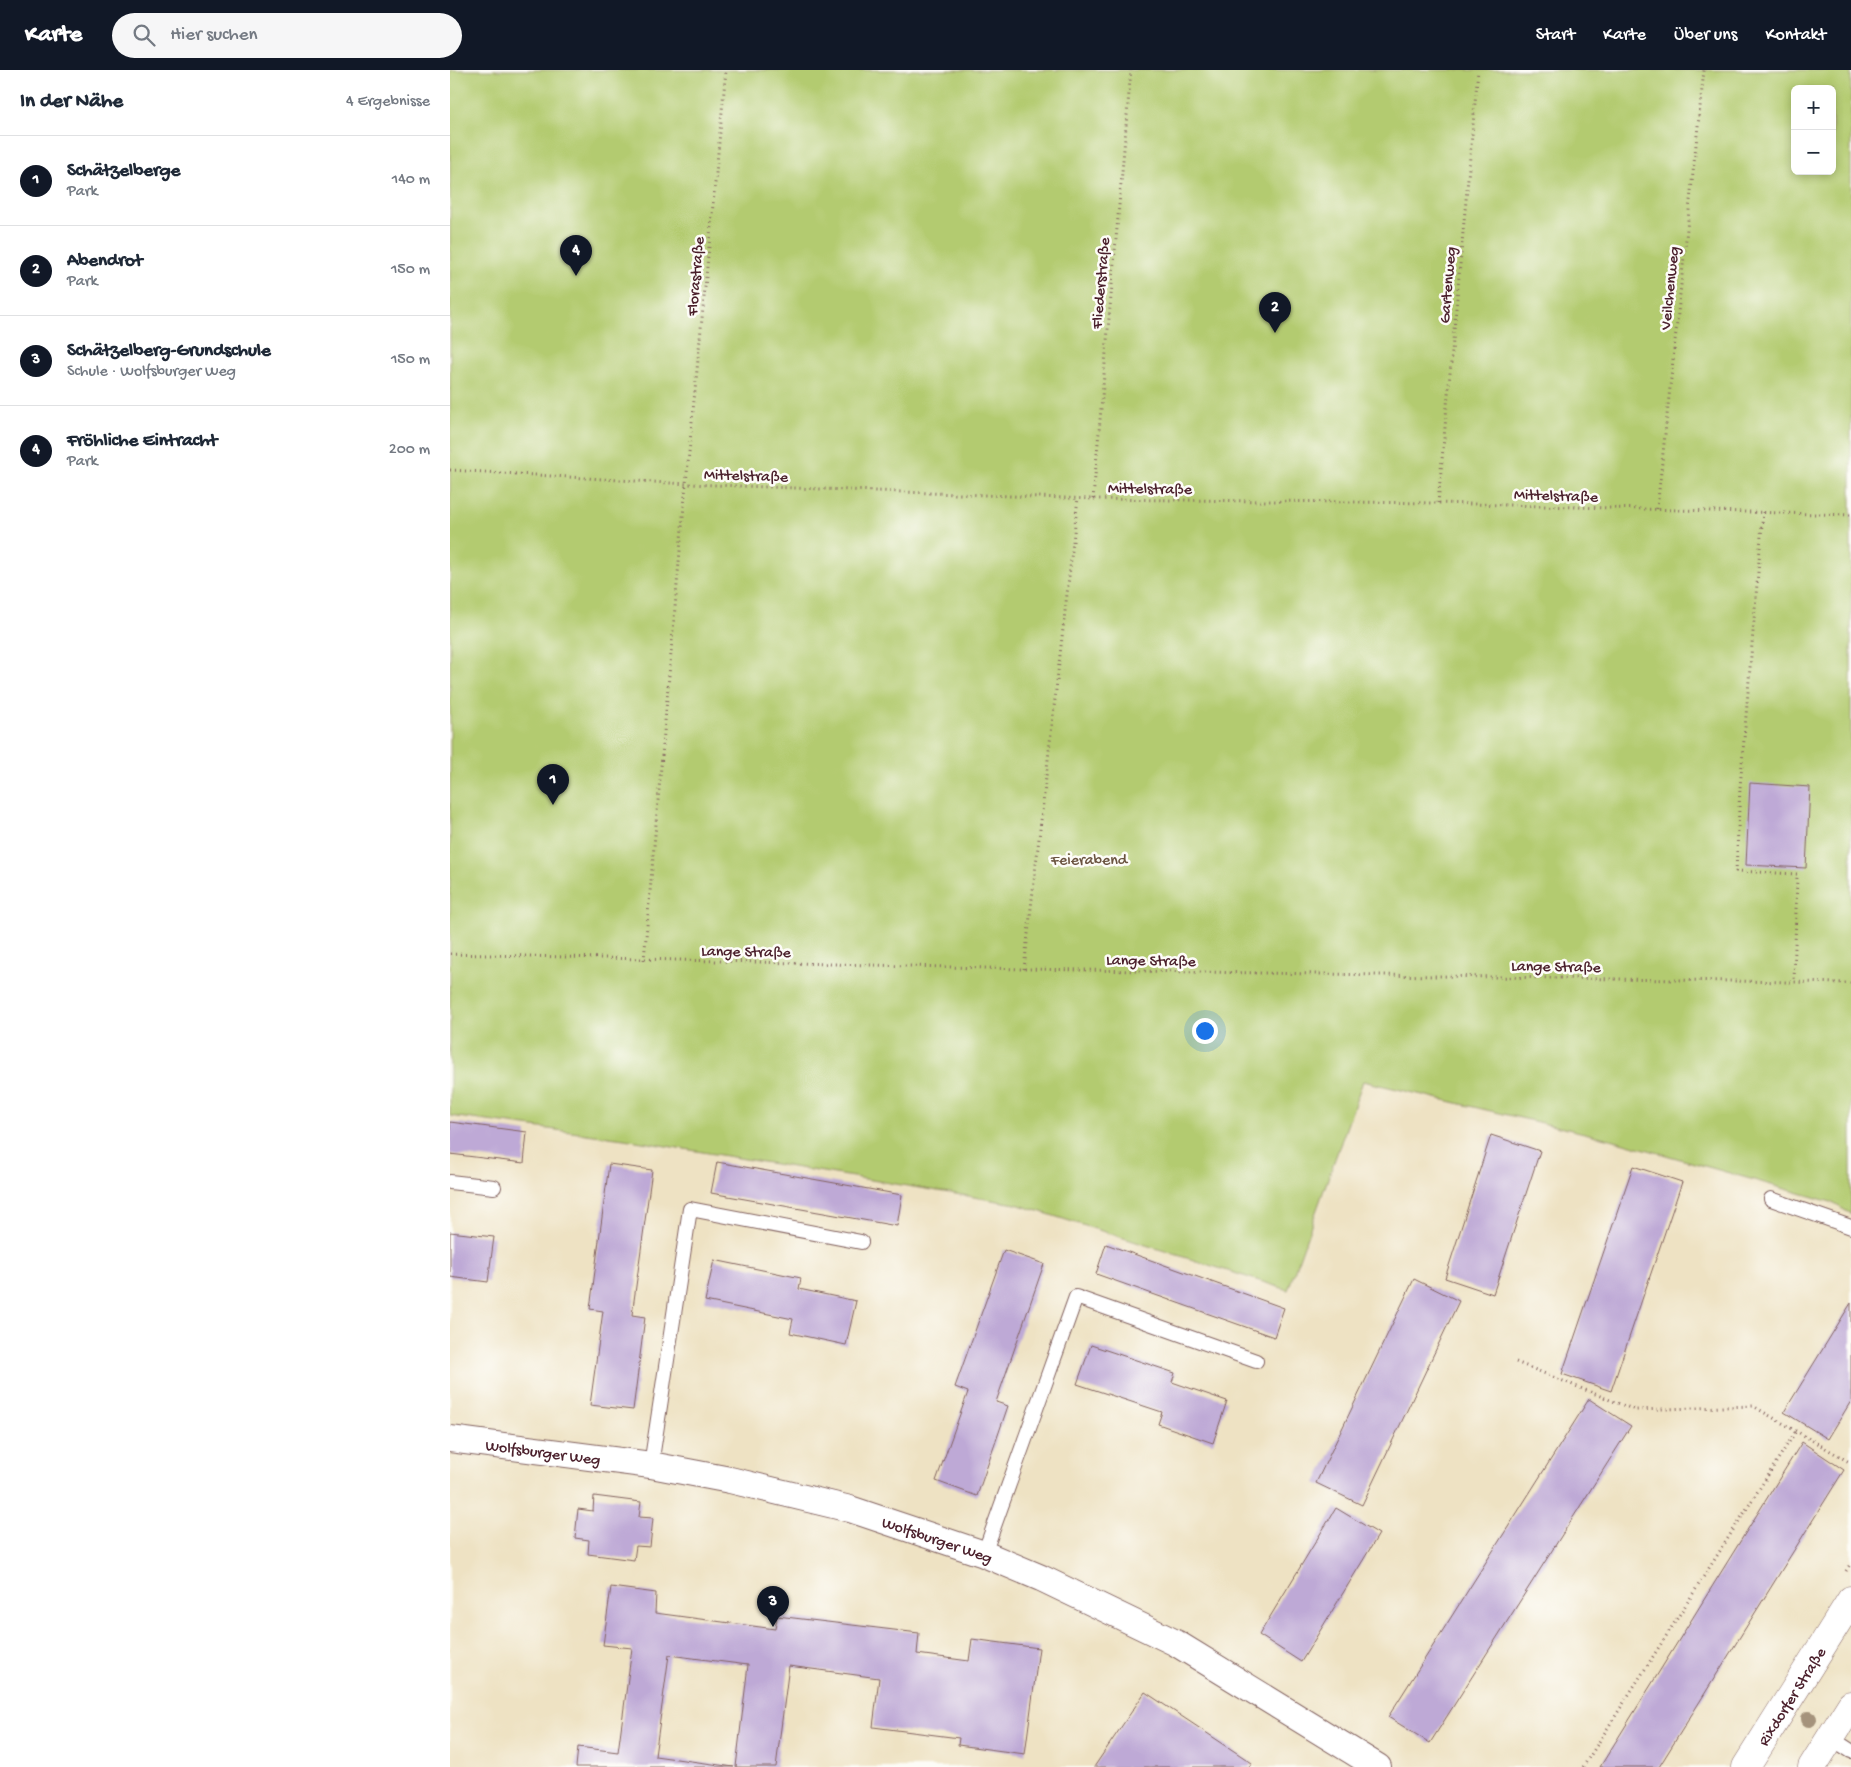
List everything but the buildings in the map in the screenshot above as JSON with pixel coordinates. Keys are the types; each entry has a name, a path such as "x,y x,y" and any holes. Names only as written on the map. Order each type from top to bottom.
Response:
{"street":[{"name":"Wolfsburger Weg","path":"450,1439 651,1465 730,1480 850,1509 984,1554 1041,1578 1176,1644 1378,1767"},
{"name":"Rixdorfer Straße","path":"1746,1767 1851,1600"},
{"path":"1812,1767 1841,1744 1851,1705"}],"lane":[{"path":"450,1182 494,1187"},
{"path":"1771,1200 1851,1227"},
{"path":"651,1465 690,1209 862,1242"},
{"path":"984,1554 1076,1297 1256,1360"}],"path":[{"name":"Florastraße","path":"644,960 726,70"},
{"name":"Fliederstraße","path":"1092,499 1131,70"},
{"name":"Gartenweg","path":"1438,503 1478,70"},
{"name":"Veilchenweg","path":"1657,509 1704,70"},
{"name":"Mittelstraße","path":"450,470 687,484 1092,499 1438,503 1851,515"},
{"path":"1024,969 1078,498"},
{"path":"1763,512 1741,778 1736,871 1797,874 1794,982"},
{"name":"Lange Straße","path":"450,954 1024,969 1851,982"},
{"path":"1516,1362 1635,1410 1753,1406 1851,1463"},
{"path":"1583,1767 1796,1431"}],"green space":[{"name":"Feierabend","path":"450,70 1851,70 1851,1214 1831,1202 1610,1139 1363,1081 1288,1290 1016,1204 624,1139 450,1116"}],"place":[{"name":"Fröhliche Eintracht","path":"576,276"},
{"name":"Abendrot","path":"1275,333"},
{"name":"Schätzelberge","path":"553,805"},
{"name":"Schätzelberg-Grundschule","path":"773,1627"}]}
